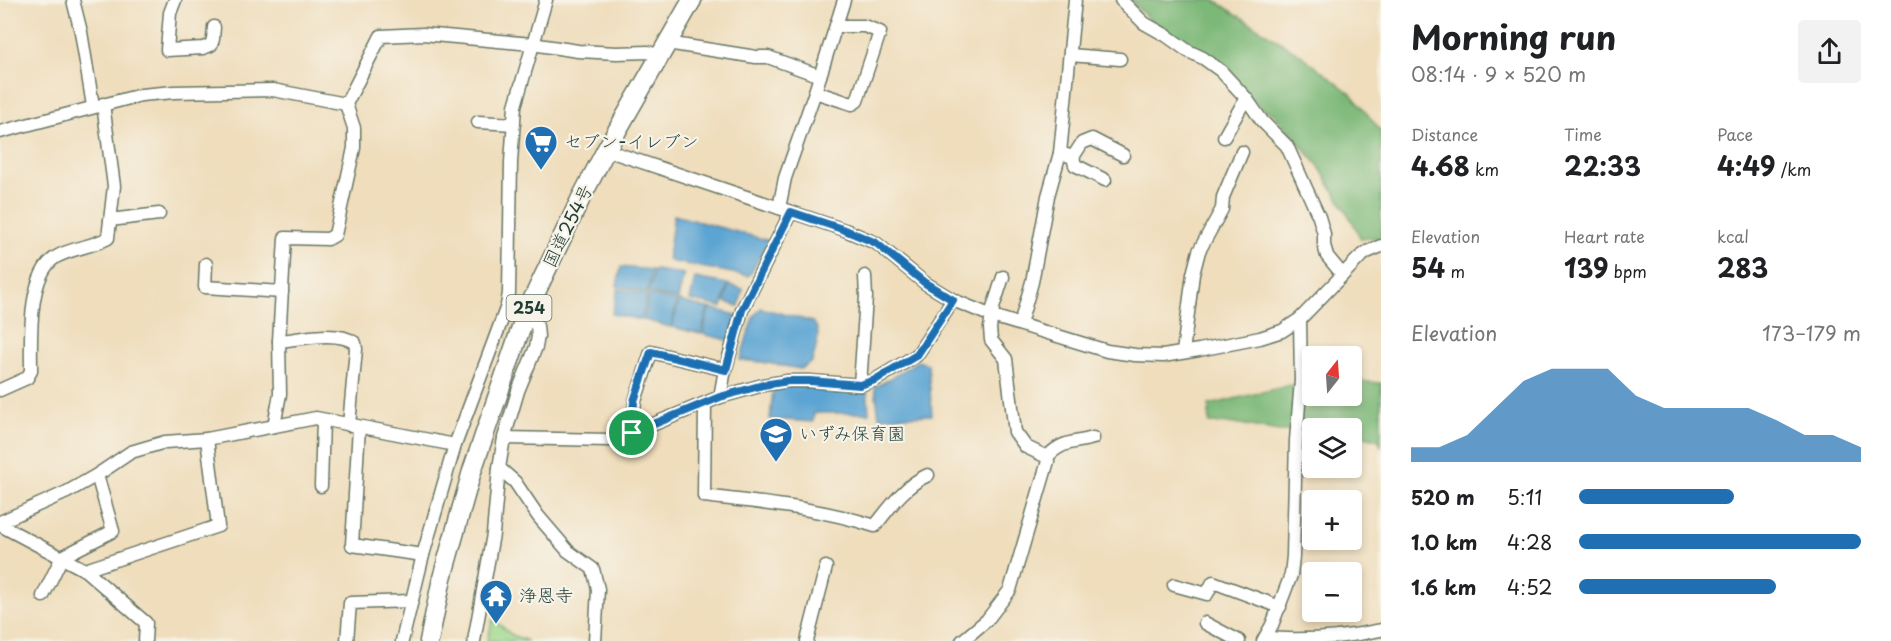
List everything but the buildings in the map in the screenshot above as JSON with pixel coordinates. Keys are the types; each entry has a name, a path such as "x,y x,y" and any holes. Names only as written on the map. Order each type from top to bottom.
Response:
{"highway":[{"name":"国道254号","path":"429,641 442,578 472,471 526,313 606,150 693,0"}],"street":[{"path":"0,390 27,378 31,371 30,317 46,265 56,257 108,238 114,186 98,105 73,0"},
{"path":"175,0 170,13 167,50 203,48 211,45 214,27"},
{"path":"402,641 423,555 455,445 507,306 515,106 546,0"},
{"path":"779,207 785,178 844,0"},
{"path":"1020,324 1032,282 1048,196 1067,155 1070,55 1076,0"},
{"path":"1121,0 1144,23 1221,71 1246,98 1262,121 1287,146 1319,217 1327,255 1342,274"},
{"path":"815,92 852,104 857,101 880,32 864,26 836,26"},
{"path":"274,426 280,394 279,341 285,238 328,239 335,234 354,148 354,128 346,104 381,36 423,34 532,44 578,51 617,53 663,49 768,57 820,76"},
{"path":"1070,55 1120,59"},
{"path":"0,132 141,94 273,90 346,104"},
{"path":"1224,137 1246,98"},
{"path":"478,122 514,123"},
{"path":"1067,155 1082,143 1092,139 1123,155"},
{"path":"606,150 779,207 876,243 925,283 953,300 992,316 1107,351 1135,356 1163,356 1260,338 1282,331 1300,319 1342,274 1368,252 1381,246"},
{"path":"1184,352 1193,274 1199,251 1222,209 1223,197 1242,152"},
{"path":"1067,155 1075,165 1105,180"},
{"path":"720,397 742,310 791,212"},
{"path":"110,220 159,214"},
{"path":"206,264 204,287 282,292"},
{"path":"860,385 866,297 865,276"},
{"path":"1003,277 992,316 991,340 1006,359 1015,432 1026,447 1047,457"},
{"path":"504,438 610,440 720,397 763,385 788,381 860,385 875,380 917,355 953,300"},
{"path":"474,641 492,534 504,438 538,336 537,326 526,313 507,306"},
{"path":"1300,319 1301,381 1296,440 1291,575 1264,640 1291,641 1355,636 1381,630"},
{"path":"279,341 333,336 348,338 355,343 352,545 423,555"},
{"path":"632,433 634,401 651,352 726,370"},
{"path":"705,404 704,496 854,519 874,526 901,495 928,475"},
{"path":"0,523 67,492 131,452 165,442 207,439 316,418 455,445"},
{"path":"321,486 323,420"},
{"path":"962,641 987,620 1010,590 1048,461 1047,457 1067,442 1093,438"},
{"path":"85,570 218,526 207,439"},
{"path":"499,468 515,482 538,516 568,551 593,568 598,590 595,641"},
{"path":"43,596 62,557 113,531 97,475"},
{"path":"0,523 85,570 146,623 146,641"},
{"path":"807,641 826,567"},
{"path":"1174,585 1208,594 1213,582 1280,606"},
{"path":"347,641 350,603 412,601"},
{"path":"1205,622 1239,641"}],"green space":[{"path":"1129,0 1214,0 1301,55 1351,94 1381,131 1381,237 1361,239 1318,165 1274,114 1261,108 1216,62 1152,22"},
{"path":"1302,382 1302,406 1362,406 1362,382 1381,383 1381,447 1379,440 1362,435 1362,418 1302,418 1302,430 1279,431 1240,424 1209,423 1209,405"},
{"name":"浄恩寺","path":"493,619 512,635 528,641 487,641"}],"water":[{"path":"674,215 767,240 767,243 748,276 670,261 668,257"},
{"path":"621,267 652,270 647,293 617,286"},
{"path":"654,270 684,274 678,299 649,293"},
{"path":"695,278 728,284 722,307 690,300"},
{"path":"729,285 743,289 739,306 725,302"},
{"path":"618,289 647,295 642,320 612,314"},
{"path":"649,295 677,301 671,327 644,320"},
{"path":"679,301 708,308 701,334 672,327"},
{"path":"709,308 737,315 731,341 703,334"},
{"path":"761,308 813,322 818,336 812,362 800,369 740,360 753,317"},
{"path":"917,361 928,364 932,415 879,417 875,387"},
{"path":"789,385 838,390 867,388 869,413 814,413 813,422 770,419 773,389"}],"place":[{"name":"セブン-イレブン","path":"541,171"},
{"name":"いずみ保育園","path":"776,463"},
{"name":"浄恩寺","path":"496,625"}],"route":[{"path":"791,212 876,243 925,283 953,300 917,355 875,380 860,385 788,381 763,385 720,397 632,433 634,401 651,352 726,370 742,310 791,212"}]}
